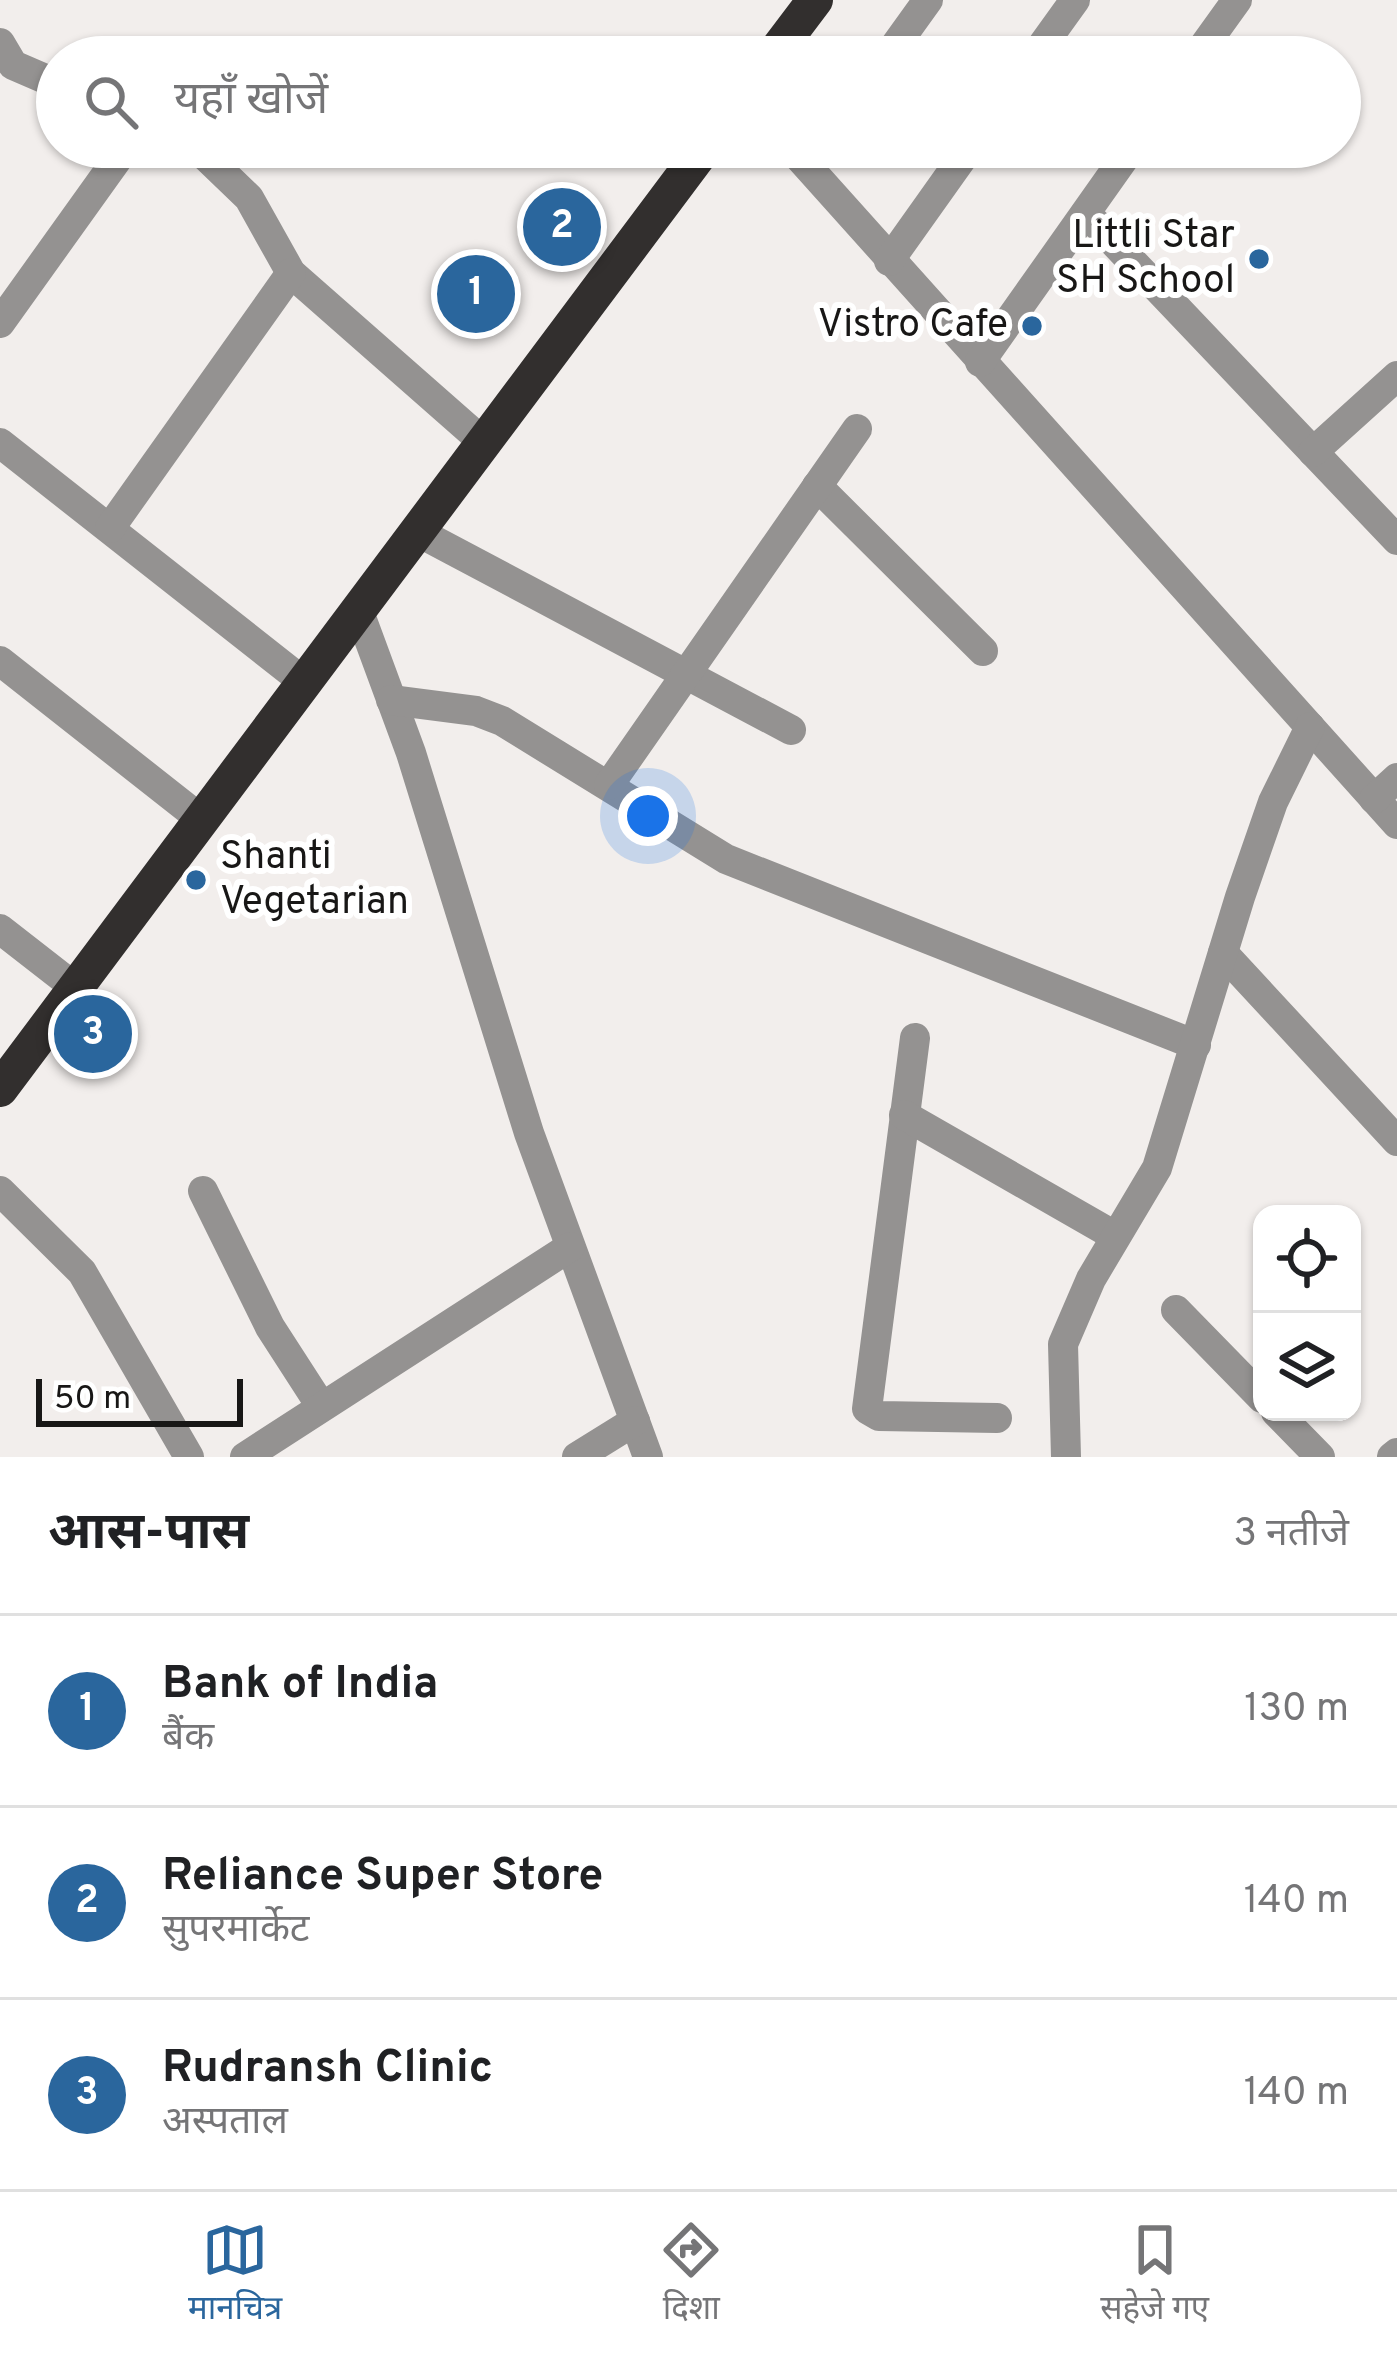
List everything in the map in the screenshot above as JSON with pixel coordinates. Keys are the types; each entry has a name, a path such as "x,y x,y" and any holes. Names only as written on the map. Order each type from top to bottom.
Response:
{"highway":[{"path":"786,30 815,0"},
{"path":"0,1089 689,168"}],"street":[{"path":"901,36 928,0"},
{"path":"1049,36 1075,0"},
{"path":"1211,36 1237,0"},
{"path":"0,44 13,65 36,75"},
{"path":"0,323 112,168"},
{"path":"218,168 249,198 291,272 482,441"},
{"path":"818,168 889,261 1310,728 1386,788 1397,824"},
{"path":"889,261 955,168"},
{"path":"980,362 1117,168"},
{"path":"1086,213 1397,540"},
{"path":"110,528 291,272"},
{"path":"1313,452 1397,376"},
{"path":"609,785 856,430"},
{"path":"0,442 305,683"},
{"path":"817,486 983,651"},
{"path":"418,532 791,730"},
{"path":"358,611 571,1247 648,1457"},
{"path":"0,661 202,820"},
{"path":"391,700 476,711 502,721 746,868 1196,1046"},
{"path":"1066,1457 1060,1355 1115,1236 1151,1183 1273,802 1310,728"},
{"path":"0,929 77,989"},
{"path":"1223,953 1397,1141"},
{"path":"914,1038 867,1409 879,1416 997,1418"},
{"path":"904,1115 1115,1236"},
{"path":"0,1191 82,1272 189,1457"},
{"path":"203,1191 270,1328 321,1406"},
{"path":"244,1457 571,1247"},
{"path":"1176,1310 1253,1389"},
{"path":"577,1457 635,1421"},
{"path":"1285,1421 1319,1457"}],"place":[{"name":"Reliance Super Store","path":"562,227"},
{"name":"Littli Star SH School","path":"1259,259"},
{"name":"Bank of India","path":"476,294"},
{"name":"Vistro Cafe","path":"1032,326"},
{"name":"Shanti Vegetarian","path":"196,880"},
{"name":"Rudransh Clinic","path":"93,1034"}]}
